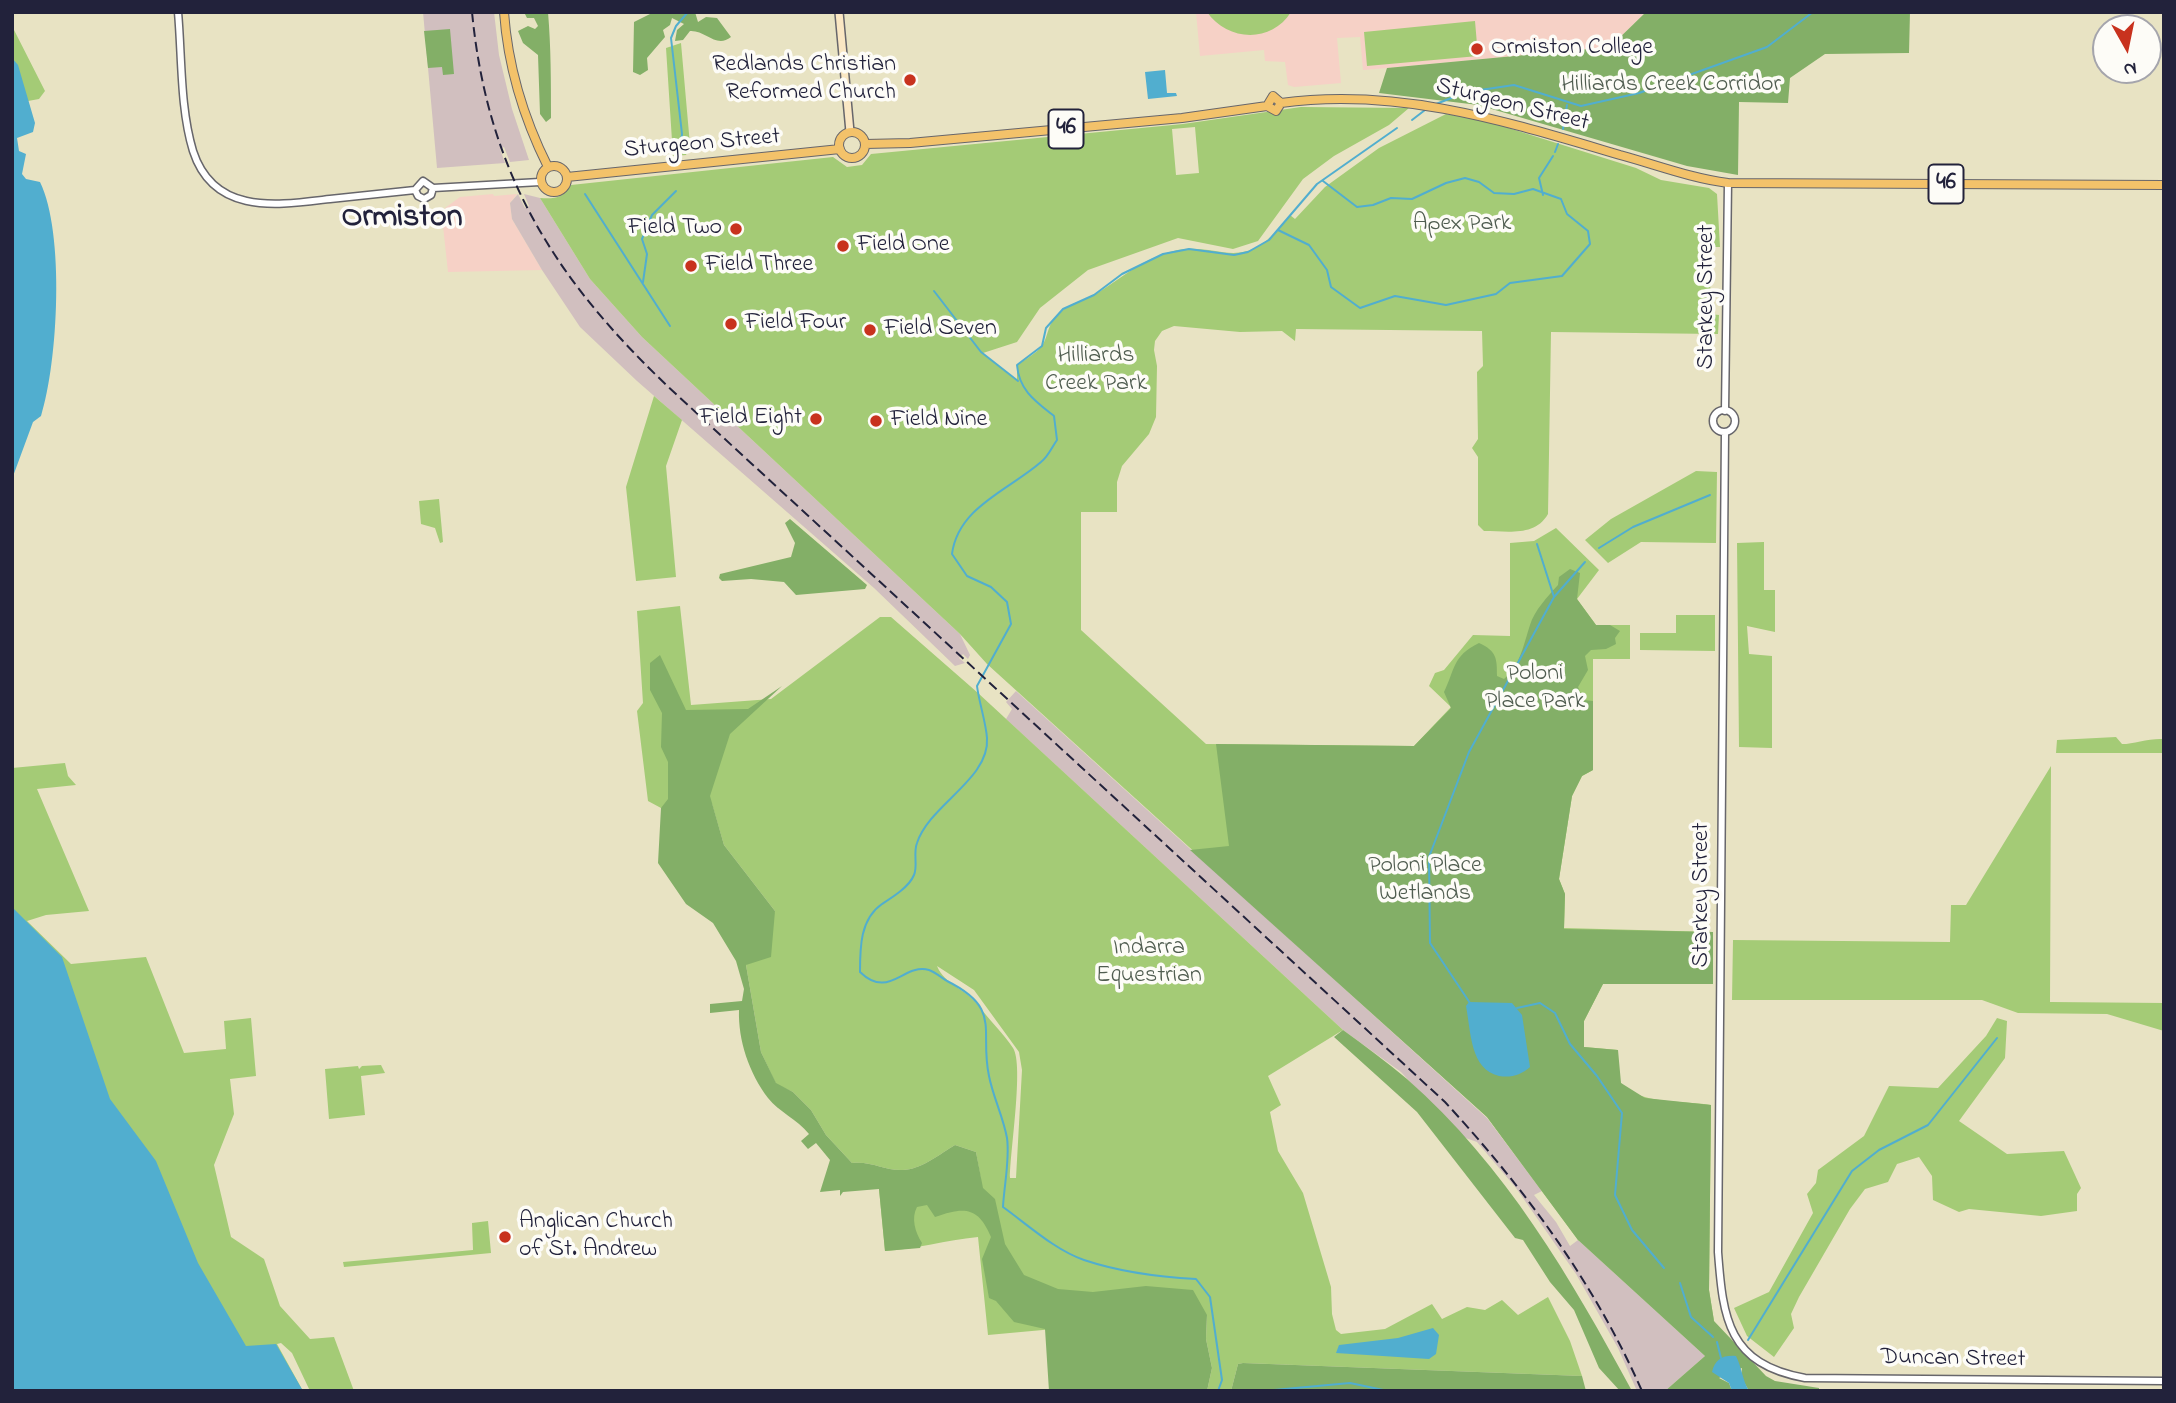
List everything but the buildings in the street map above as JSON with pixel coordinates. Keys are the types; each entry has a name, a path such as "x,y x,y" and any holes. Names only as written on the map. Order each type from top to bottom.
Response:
{"main road":[{"path":"504,12 507,47 517,95 548,167"},
{"path":"839,12 850,132"},
{"name":"Sturgeon Street","path":"865,144 922,142 1182,118 1267,106 1273,96 1281,103 1338,99 1415,102 1461,110 1675,173 1728,183"},
{"path":"850,132 862,136 865,144"},
{"path":"840,149 840,139 850,132"},
{"name":"46","path":"840,149 847,157 856,158 863,153 865,144"},
{"name":"Sturgeon Street","path":"540,182 546,190 556,192 565,187 567,177 840,149"},
{"path":"540,182 542,173 548,167 560,167 567,177"},
{"name":"46","path":"1728,183 2164,185"}],"street":[{"path":"178,12 191,144 201,167 221,189 246,202 272,205 415,190 423,181 433,188 431,195 424,199 418,196 415,190"},
{"name":"Sturgeon Street","path":"433,188 540,182"},
{"name":"Starkey Street","path":"1725,411 1728,183"},
{"path":"1725,411 1732,414 1735,420 1731,429 1725,432 1719,430 1714,422 1716,415 1725,411"},
{"name":"Starkey Street","path":"1725,432 1718,1252 1725,1313 1734,1334 1748,1352"},
{"name":"Duncan Street","path":"1748,1352 1773,1369 1816,1379 2164,1381"}],"shaded area":[{"path":"423,12 494,12 499,55 512,109 529,160 510,162 504,147 500,149 505,163 437,168"},
{"name":"Ormiston College","path":"1196,12 1646,12 1610,47 1387,68 1363,70 1360,37 1337,38 1341,83 1294,87 1288,85 1285,62 1265,61 1264,50 1200,56"},
{"path":"517,194 510,203 512,219 542,270 448,272 443,226 445,208 460,197"},
{"path":"518,194 525,208 529,206 524,194 540,198 590,279 642,337 960,634 970,655 968,659 963,654 959,658 965,663 955,666 874,588 637,381 580,327 512,219 510,203"},
{"path":"1016,691 1487,1118 1542,1191 1534,1195 1556,1222 1570,1246 1578,1240 1705,1356 1665,1391 1637,1391 1618,1348 1576,1274 1516,1188 1477,1142 1460,1136 1401,1072 1343,1030 1006,719 1012,709 1006,702"}],"green space":[{"path":"524,12 548,12 551,118 546,122 540,114 538,55 523,43 518,31 528,26 535,29 538,26 534,18 527,18"},
{"path":"654,12 695,12 698,22 706,17 717,18 731,37 721,41 690,31 683,40 675,41 677,30 684,24 672,18 670,25 663,30 665,37 647,58 648,70 640,75 633,72 634,22"},
{"path":"1207,12 1291,12 1272,30 1249,35 1226,29"},
{"name":"Hilliards Creek Corridor","path":"1646,12 1910,12 1909,53 1825,54 1790,78 1788,103 1739,102 1738,175 1687,166 1478,105 1379,93 1387,68 1610,47"},
{"path":"1475,21 1478,56 1367,66 1364,32"},
{"path":"12,26 45,91 39,99 28,101 32,115 12,71"},
{"path":"450,29 454,74 443,75 442,67 428,68 424,31"},
{"path":"681,43 690,145 686,155 673,156 666,48"},
{"path":"1301,107 1409,108 1389,125 1334,156 1303,179 1258,241 1233,249 1178,238 1088,270 1040,308 1017,342 983,353 1017,381 1017,365 1040,349 1054,319 1066,308 1092,296 1161,255 1180,250 1227,253 1256,248 1272,236 1290,215 1295,219 1325,187 1379,148 1446,114 1483,120 1636,168 1661,180 1709,188 1717,194 1720,247 1711,247 1710,314 1719,315 1718,334 1551,332 1548,514 1536,526 1520,531 1502,532 1484,531 1478,525 1478,457 1472,448 1478,439 1477,372 1483,366 1482,331 1296,329 1295,341 1282,331 1240,332 1174,326 1162,331 1155,341 1154,350 1157,366 1156,417 1149,434 1122,466 1117,482 1117,512 1081,512 1081,630 1206,744 1414,746 1451,707 1429,686 1435,673 1444,670 1473,635 1510,636 1510,543 1534,541 1556,528 1599,570 1577,599 1596,625 1630,625 1630,659 1593,659 1593,770 1582,776 1572,796 1559,879 1565,894 1564,928 1713,932 1713,984 1603,984 1584,1021 1584,1047 1618,1050 1619,1080 1637,1095 1711,1105 1709,1290 1714,1321 1578,1240 1487,1117 987,664 960,634 642,337 590,279 540,198 558,197 571,185 833,157 847,167 862,165 871,154 1183,124","holes":["1195,127 1199,173 1176,175 1172,129"]},
{"path":"654,396 682,420 666,466 676,577 636,581 626,487"},
{"path":"1696,471 1717,472 1716,543 1641,542 1608,563 1585,540 1611,519"},
{"path":"439,499 443,542 440,543 435,528 421,524 419,501"},
{"path":"790,519 867,585 865,589 796,595 784,582 751,579 722,581 719,578 720,574 791,557 795,543 785,523"},
{"path":"1764,542 1764,590 1775,590 1775,632 1747,626 1749,654 1772,656 1772,748 1739,747 1737,543"},
{"name":"Poloni Place Wetlands","path":"1570,569 1580,573 1577,599 1596,625 1610,625 1620,631 1615,638 1616,644 1606,649 1591,650 1585,656 1588,670 1578,687 1584,700 1593,701 1593,770 1582,776 1572,796 1559,879 1565,894 1564,929 1713,932 1713,984 1603,984 1584,1021 1584,1047 1618,1050 1621,1083 1645,1098 1711,1105 1709,1290 1714,1321 1766,1376 1775,1381 1819,1388 1819,1391 1749,1391 1741,1377 1742,1368 1719,1378 1729,1383 1732,1391 1665,1391 1705,1356 1578,1240 1487,1117 1190,850 1229,846 1216,744 1414,746 1451,708 1444,692 1459,658 1479,643 1495,656 1497,676 1504,679 1518,661 1535,614 1558,585 1559,577"},
{"name":"Indarra Equestrian","path":"680,606 691,705 771,699 880,617 891,617 978,693 1343,1030 1268,1076 1281,1105 1270,1112 1278,1151 1303,1193 1331,1287 1332,1314 1336,1330 1341,1334 1385,1329 1432,1304 1442,1319 1467,1307 1485,1310 1502,1300 1518,1315 1548,1297 1570,1341 1582,1376 1243,1363 1238,1364 1231,1391 1207,1391 1212,1368 1206,1339 1207,1315 988,1335 978,1237 885,1251 879,1189 981,1180 976,1152 955,1145 908,1170 852,1163 826,1135 811,1110 793,1092 776,1084 761,1052 746,965 775,911 724,845 712,804 661,808 648,801 637,711 643,703 637,611","holes":["937,966 974,990 1019,1052 1022,1070 1016,1178 1010,1178 1017,1089 1016,1057 1013,1048 974,1000 945,978"]},
{"name":"Poloni Place Park","path":"1676,615 1715,615 1715,651 1640,650 1640,633 1676,633"},
{"path":"660,655 686,710 748,709 782,686 730,734 710,796 724,845 775,911 771,957 746,965 761,1052 776,1083 793,1092 811,1110 826,1135 852,1163 908,1170 955,1145 976,1152 983,1188 995,1199 1005,1244 1024,1275 1058,1289 1093,1292 1146,1286 1193,1290 1207,1315 1206,1339 1212,1368 1207,1391 1049,1391 1045,1329 1014,1322 996,1301 989,1298 982,1259 991,1237 981,1219 975,1214 962,1211 935,1217 927,1205 917,1207 914,1220 922,1243 920,1248 885,1251 879,1189 843,1192 840,1196 840,1190 820,1192 830,1160 816,1143 808,1149 801,1141 809,1134 772,1103 761,1088 750,1067 743,1044 739,1010 710,1013 710,1004 742,1001 744,989 736,961 713,923 686,904 658,863 661,808 668,799 668,762 661,747 662,713 650,690 650,663"},
{"path":"2116,737 2122,744 2164,739 2164,753 2056,753 2057,740"},
{"path":"65,763 68,776 76,785 37,789 89,911 46,915 27,921 71,964 146,957 184,1053 226,1049 224,1021 251,1018 256,1076 230,1079 234,1114 214,1165 231,1237 264,1259 280,1306 310,1339 334,1337 354,1391 310,1391 292,1353 281,1343 277,1344 303,1391 12,1391 12,768"},
{"path":"2051,766 2050,1002 2164,1003 2164,1031 2107,1014 2018,1013 1982,1000 1732,1000 1733,940 1950,942 1951,905 1966,905"},
{"path":"1997,1018 2007,1021 2005,1058 1959,1121 2007,1154 2064,1151 2081,1188 2077,1194 2077,1211 2041,1216 1969,1209 1959,1212 1933,1200 1932,1176 1919,1157 1897,1164 1888,1182 1865,1189 1850,1209 1799,1297 1791,1314 1794,1328 1774,1357 1747,1336 1734,1308 1769,1292 1813,1213 1807,1194 1816,1183 1818,1170 1864,1136 1889,1086 1938,1088 1986,1036"},
{"path":"1343,1030 1399,1073 1442,1112 1475,1148 1560,1265 1632,1391 1620,1391 1599,1368 1574,1310 1550,1282 1523,1240 1515,1238 1417,1112 1334,1037"},
{"path":"381,1065 385,1073 361,1076 365,1115 329,1119 325,1069 358,1066 359,1069 362,1066"},
{"path":"488,1221 491,1253 344,1267 343,1262 473,1250 472,1223"},
{"path":"1238,1364 1582,1376 1586,1391 1231,1391"}],"water":[{"path":"12,58 18,65 35,123 33,132 17,138 19,151 26,154 22,174 26,179 40,182 48,204 56,264 56,298 52,364 47,393 41,416 33,422 12,479"},
{"path":"1165,70 1167,93 1176,93 1177,96 1148,99 1145,72"},
{"path":"12,907 62,957 110,1099 156,1161 198,1263 246,1346 276,1344 303,1391 12,1391"},
{"path":"1469,1002 1512,1003 1522,1015 1530,1067 1516,1075 1503,1077 1482,1066 1473,1048 1466,1006"},
{"path":"1433,1328 1439,1335 1436,1354 1429,1359 1336,1353 1339,1345 1398,1338"},
{"path":"1736,1356 1749,1391 1732,1391 1729,1383 1712,1372 1720,1359"}],"waterway":[{"path":"679,157 682,134 671,38 676,26 688,12"},
{"path":"1436,104 1467,92 1514,85 1581,106 1639,93 1767,47 1813,12"},
{"path":"1563,129 1567,105"},
{"path":"1412,120 1425,110"},
{"path":"1218,1391 1222,1380 1210,1297 1196,1279 1111,1268 1073,1256 1052,1244 1003,1207 1007,1138 989,1076 985,1022 976,1001 929,970 911,971 888,982 870,980 860,972 861,944 865,926 875,910 912,879 916,847 924,829 969,779 985,753 987,738 977,686 1011,624 1007,602 991,587 967,576 952,554 956,538 974,512 1043,460 1057,440 1054,416 1034,400 1025,388 1017,365 1042,346 1046,328 1063,309 1094,295 1122,274 1163,254 1189,249 1234,255 1248,252 1269,240 1317,184 1397,128"},
{"path":"1555,152 1558,144"},
{"path":"1543,195 1539,178 1553,156"},
{"path":"1278,230 1309,245 1327,270 1331,287 1360,308 1395,296 1446,305 1496,294 1510,283 1562,276 1590,244 1588,231 1567,214 1561,199 1533,189 1514,194 1494,193 1479,182 1465,178 1446,183 1412,199 1391,198 1373,205 1357,207 1323,181"},
{"path":"643,282 647,254 642,239 652,215 676,191"},
{"path":"585,194 670,326"},
{"path":"934,291 981,352 1018,381"},
{"path":"1599,548 1633,527 1710,495"},
{"path":"1537,544 1554,597"},
{"path":"1470,1003 1430,943 1429,857 1469,752 1554,597 1585,562"},
{"path":"1517,1008 1540,1003 1555,1013 1570,1044 1597,1076 1622,1113 1615,1195 1632,1230 1664,1268"},
{"path":"1748,1340 1852,1171 1879,1150 1928,1125 1997,1038"},
{"path":"1680,1283 1691,1317 1713,1337"},
{"path":"1717,1342 1721,1358"},
{"path":"1263,1391 1350,1383 1388,1391"}],"railway":[{"path":"472,12 481,72 494,126 513,177 536,224 564,269 597,312 677,395 1445,1102 1503,1169 1556,1238 1602,1312 1642,1391"}],"place":[{"name":"Ormiston College","path":"1477,49"},
{"name":"Redlands Christian Reformed Church","path":"910,80"},
{"name":"Field Two","path":"736,229"},
{"name":"Field One","path":"843,246"},
{"name":"Field Three","path":"691,266"},
{"name":"Field Four","path":"731,324"},
{"name":"Field Seven","path":"870,330"},
{"name":"Field Eight","path":"816,419"},
{"name":"Field Nine","path":"876,421"},
{"name":"Anglican Church of St. Andrew","path":"505,1237"}],"district":[{"name":"Ormiston","path":"402,220"}],"park label":[{"name":"Apex Park","path":"1462,225"},
{"name":"Hilliards Creek Park","path":"1096,371"}]}
